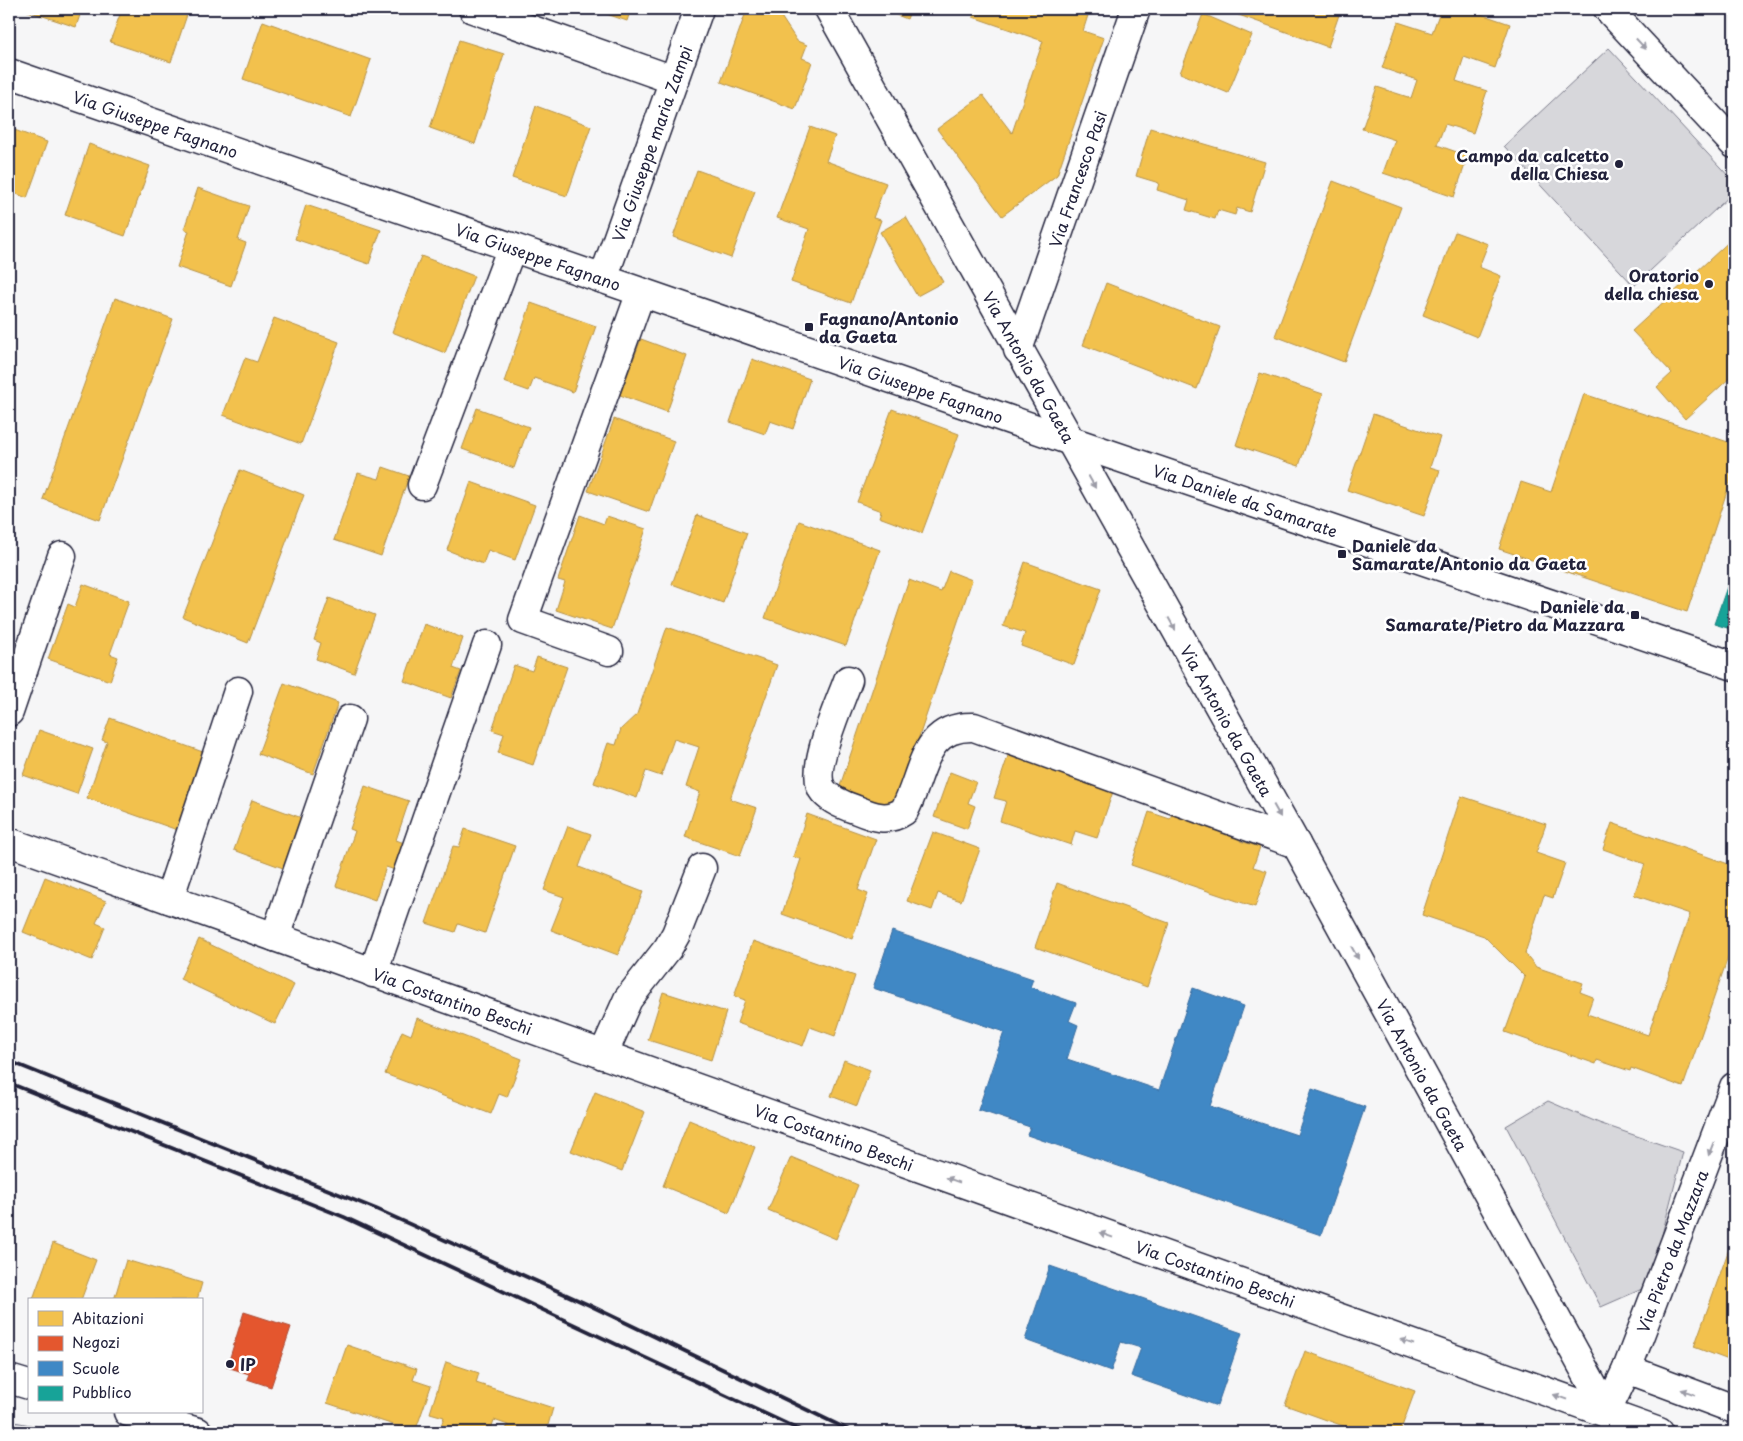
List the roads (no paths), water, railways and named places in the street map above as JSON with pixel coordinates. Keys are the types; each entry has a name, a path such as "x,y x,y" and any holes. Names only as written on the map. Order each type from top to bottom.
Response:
{"street":[{"path":"473,9 674,80"},
{"name":"Via Giuseppe maria Zampi","path":"603,279 700,9"},
{"name":"Via Antonio da Gaeta","path":"830,9 1068,440 1296,844 1614,1423"},
{"name":"Via Francesco Pasi","path":"1018,350 1136,9"},
{"path":"1608,9 1734,144"},
{"name":"Via Giuseppe Fagnano","path":"9,73 1068,440"},
{"path":"422,485 512,247"},
{"path":"609,651 523,620 641,292"},
{"name":"Via Daniele da Samarate","path":"1068,440 1734,666"},
{"path":"9,712 62,556"},
{"path":"373,973 488,645"},
{"path":"848,680 821,760 819,782 823,792 831,798 876,817 896,816 904,811 927,754 941,735 959,726 974,727 1296,844"},
{"path":"169,899 238,691"},
{"path":"275,937 350,719"},
{"name":"Via Costantino Beschi","path":"9,842 603,1055 1614,1423 1659,1432"},
{"path":"603,1055 628,999 668,948 676,934 702,868"},
{"name":"Via Pietro da Mazzara","path":"1614,1423 1627,1370 1734,1087"},
{"path":"1627,1370 1734,1409"},
{"path":"9,1379 28,1384"},
{"path":"9,1396 28,1392"},
{"path":"135,1414 198,1432"}],"railway":[{"path":"9,1061 376,1209 589,1305 853,1432"},
{"path":"9,1083 344,1217 804,1432"}],"place":[{"name":"Campo da calcetto della Chiesa","path":"1619,164"},
{"name":"Oratorio della chiesa","path":"1709,284"},
{"name":"Fagnano/Antonio da Gaeta","path":"809,327"},
{"name":"Daniele da Samarate/Antonio da Gaeta","path":"1342,554"},
{"name":"Daniele da Samarate/Pietro da Mazzara","path":"1635,615"},
{"name":"IP","path":"230,1364"}]}
